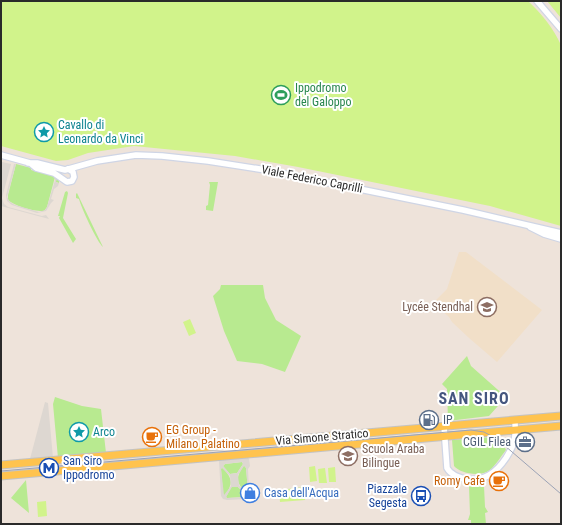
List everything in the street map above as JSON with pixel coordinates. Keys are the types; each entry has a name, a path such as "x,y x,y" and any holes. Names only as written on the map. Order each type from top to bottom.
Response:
{"main road":[{"path":"444,426 561,416"},
{"path":"524,419 525,430"},
{"name":"Via Simone Stratico","path":"1,465 444,426"},
{"path":"445,437 561,426"},
{"name":"Via Simone Stratico","path":"1,476 445,437"}],"street":[{"path":"537,1 561,29"},
{"path":"1,155 54,173 61,177 63,181 68,182 73,180 74,175 72,171 67,169 37,163 28,163"},
{"name":"Viale Federico Caprilli","path":"67,169 127,156 146,155 231,164 304,177 480,214 530,227 544,234 561,239"},
{"name":"Viale Federico Caprilli","path":"74,175 83,167 91,163"},
{"path":"61,177 62,173 67,169"},
{"name":"Viale Federico Caprilli","path":"530,227 537,227 561,233"},
{"path":"444,426 447,468 449,472 454,476 476,479 487,477 501,466 512,446 515,431 514,420"}],"shaded area":[{"path":"2,162 11,164 2,198 4,204 8,207 42,216 46,215 49,219 1,206"},
{"path":"14,164 16,164 7,197 10,202 15,205 39,212 45,210 56,177 57,178 56,182 59,183 54,189 51,199 54,200 46,211 37,213 12,205 7,201 6,195"},
{"name":"Lycée Stendhal","path":"459,252 466,252 542,310 497,362 469,338 433,303 447,289"},
{"path":"45,402 48,403 53,458 30,459"},
{"path":"247,456 250,466 248,469 249,489 253,492 252,496 248,499 223,499 221,496 219,461 221,459","holes":["242,462 243,464 237,473 230,474 223,466 225,464","244,466 246,468 247,494 239,485 238,475","222,468 230,476 231,486 224,495","232,487 238,487 246,495 245,497 226,497"]}],"green space":[{"name":"Ippodromo del Galoppo","path":"1,1 528,1 547,22 561,45 561,226 490,206 298,167 235,156 134,146 88,153 68,160 56,161 1,146"},
{"path":"547,1 561,1 561,18"},
{"path":"16,164 42,173 42,171 59,178 59,183 56,182 55,177 47,207 44,211 36,211 25,208 8,200"},
{"path":"209,182 218,182 213,211 206,210 206,206 208,205"},
{"path":"67,191 68,193 63,218 76,239 73,243 59,218 60,216 58,216 65,192"},
{"path":"77,193 103,247 93,232 79,199 76,198"},
{"path":"221,285 263,285 265,298 276,320 301,336 285,372 262,364 237,361 224,331 213,296 220,289"},
{"path":"190,319 196,333 189,336 183,322"},
{"path":"467,356 471,366 506,397 489,416 448,421 447,389 442,384"},
{"path":"55,397 82,406 101,409 106,453 58,458 53,404"},
{"path":"494,437 504,446 506,450 490,470 482,473 471,474 461,471 454,466 452,440"},
{"path":"242,462 243,464 237,473 230,474 223,466 225,464"},
{"path":"244,465 246,468 247,494 238,480 239,474"},
{"path":"315,466 317,481 310,482 309,467"},
{"path":"222,467 231,481 225,496 223,494"},
{"path":"335,467 336,482 329,482 328,468"},
{"path":"325,468 327,483 319,483 318,469"},
{"path":"26,480 29,513 11,498"},
{"path":"473,483 481,483 484,486 485,507 488,512 485,513 486,524 471,524 471,520 468,520 470,514 469,486"},
{"path":"231,487 238,487 246,495 246,497 227,498 226,497"},
{"path":"304,487 305,500 280,502 279,490"},
{"path":"46,501 47,516 38,517 37,502"}],"tram line":[{"path":"1,471 471,430 484,432 497,439 561,494"}],"place":[{"name":"Ippodromo del Galoppo","path":"281,95"},
{"name":"Cavallo di Leonardo da Vinci","path":"44,132"},
{"name":"Lycée Stendhal","path":"487,307"},
{"name":"IP","path":"429,420"},
{"name":"Arco","path":"79,432"},
{"name":"EG Group - Milano Palatino","path":"152,437"},
{"name":"CGIL Filea","path":"525,442"},
{"name":"Scuola Araba Bilingue","path":"348,456"},
{"name":"San Siro Ippodromo","path":"49,468"},
{"name":"Romy Cafe","path":"499,481"},
{"name":"Casa dell'Acqua","path":"250,493"},
{"name":"Piazzale Segesta","path":"421,496"}],"district":[{"name":"SAN SIRO","path":"474,398"}]}
